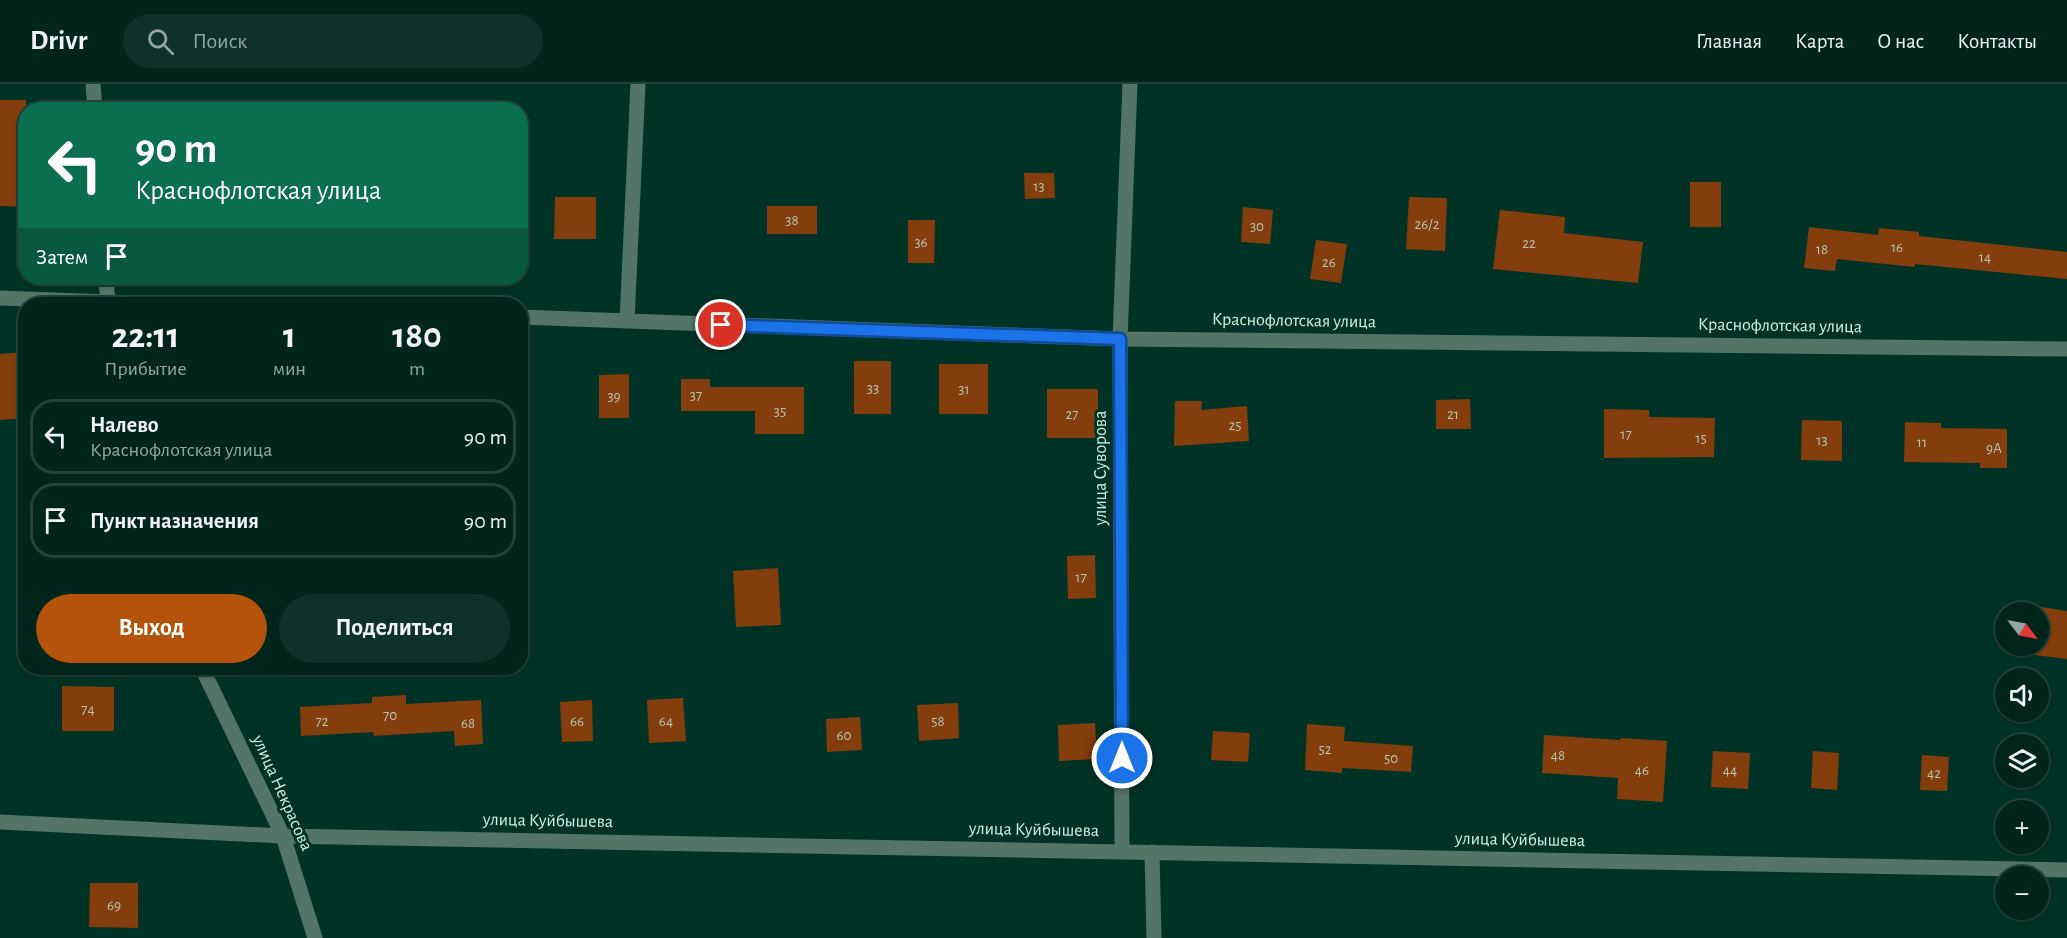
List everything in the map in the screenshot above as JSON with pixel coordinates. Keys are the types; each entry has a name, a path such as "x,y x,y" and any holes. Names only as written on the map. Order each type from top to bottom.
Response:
{"street":[{"path":"93,84 94,102"},
{"path":"627,321 638,84"},
{"name":"улица Суворова","path":"1122,851 1120,339 1130,84"},
{"path":"0,298 18,299"},
{"name":"Краснофлотская улица","path":"528,318 1120,339 2067,349"},
{"name":"улица Некрасова","path":"205,675 283,836 315,938"},
{"name":"улица Куйбышева","path":"0,822 283,836 2067,870"},
{"path":"1152,852 1154,938"}],"building":[{"path":"0,100 26,100 26,102 18,102 18,207 0,206"},
{"path":"1024,173 1054,173 1055,198 1025,199"},
{"path":"1690,182 1721,182 1721,227 1690,227"},
{"path":"555,197 596,197 596,239 554,239"},
{"path":"1409,197 1447,198 1445,251 1406,249"},
{"path":"767,206 817,206 817,234 767,234"},
{"path":"1243,207 1273,210 1270,244 1241,242"},
{"path":"1500,210 1565,217 1564,233 1643,242 1638,283 1493,269"},
{"path":"908,220 935,220 934,263 908,263"},
{"path":"1809,227 1878,235 1879,228 1919,232 1919,236 2067,252 2067,279 1837,259 1835,271 1804,268"},
{"path":"1316,240 1347,244 1341,283 1310,279"},
{"path":"18,353 18,419 0,420 0,354"},
{"path":"854,361 891,361 891,414 854,414"},
{"path":"939,364 988,364 988,414 939,414"},
{"path":"629,374 629,418 599,418 599,375"},
{"path":"681,379 710,379 710,387 804,387 804,434 755,434 755,411 681,411"},
{"path":"1047,389 1098,389 1098,438 1047,438"},
{"path":"1470,399 1471,429 1436,429 1436,400"},
{"path":"1175,401 1202,401 1201,410 1247,406 1249,441 1174,446"},
{"path":"1604,409 1649,410 1649,417 1715,418 1714,457 1604,458"},
{"path":"1802,420 1842,421 1842,461 1801,460"},
{"path":"1905,422 1941,423 1941,428 2007,429 2007,468 1980,468 1980,463 1904,462"},
{"path":"1095,555 1096,598 1068,599 1067,556"},
{"path":"778,568 781,625 736,627 733,571"},
{"path":"2049,608 2067,611 2067,659 2043,656 2049,656"},
{"path":"62,686 114,687 114,731 62,731"},
{"path":"406,695 406,704 481,700 483,744 455,746 454,731 374,736 373,732 301,736 300,707 372,703 372,697"},
{"path":"683,698 686,741 649,743 647,700"},
{"path":"592,700 593,741 562,742 560,702"},
{"path":"958,703 959,738 919,741 917,705"},
{"path":"860,717 862,750 827,752 826,719"},
{"path":"1095,723 1097,759 1059,761 1058,725"},
{"path":"1307,724 1345,727 1344,741 1413,746 1411,772 1342,768 1342,773 1305,770"},
{"path":"1213,731 1250,733 1248,762 1211,760"},
{"path":"1544,735 1667,741 1663,802 1617,799 1618,778 1542,773"},
{"path":"1713,751 1750,753 1748,789 1711,787"},
{"path":"1813,751 1839,753 1837,790 1811,788"},
{"path":"1922,755 1949,757 1947,791 1920,790"},
{"path":"90,883 138,883 138,928 89,927"}],"route":[{"path":"721,325 1120,339 1122,758"}]}
